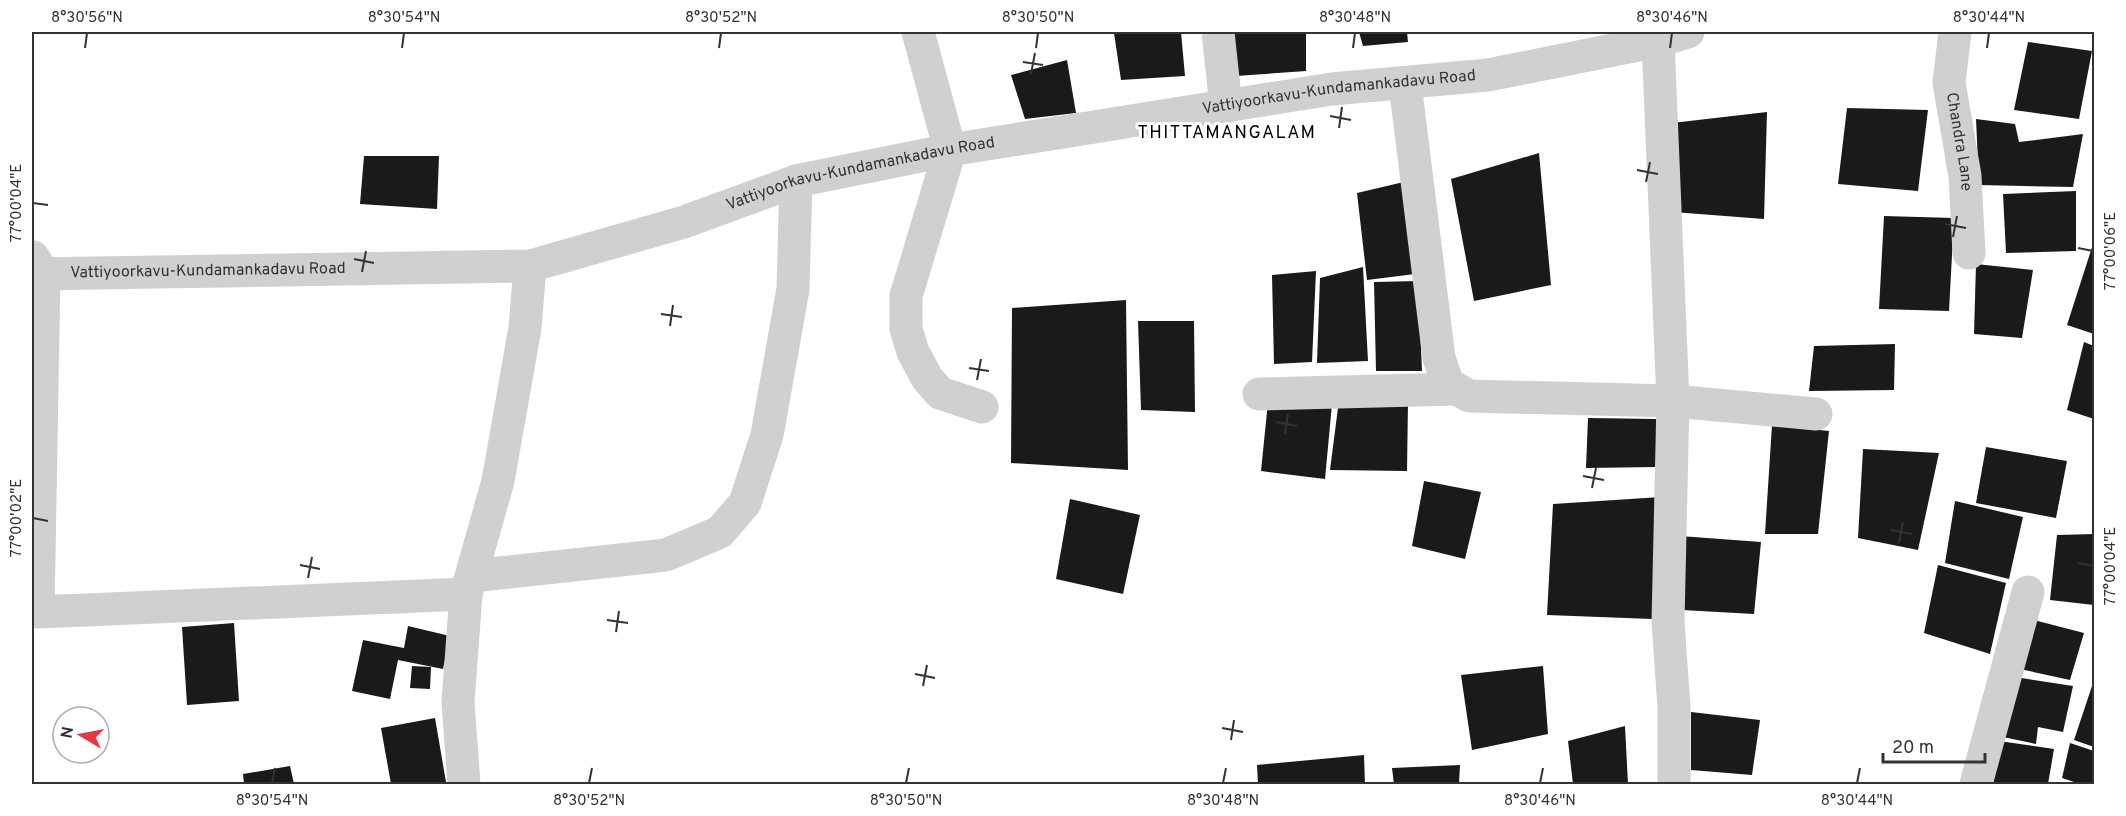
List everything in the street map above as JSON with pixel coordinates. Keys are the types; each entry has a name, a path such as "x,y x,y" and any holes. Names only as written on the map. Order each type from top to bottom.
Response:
{"street":[{"path":"918,32 950,150 906,296 906,328 913,352 927,378 940,393 981,406"},
{"path":"1218,32 1226,107"},
{"name":"Chandra Lane","path":"1955,32 1949,83 1965,176 1969,254"},
{"path":"1673,36 1673,401 1668,622 1674,707 1674,784"},
{"name":"Vattiyoorkavu-Kundamankadavu Road","path":"36,268 530,266 684,222 796,181 950,150 1332,89 1488,75 1673,36"},
{"path":"1405,84 1439,358 1448,384 1469,396 1673,401 1816,414"},
{"path":"36,268 38,612 469,585 666,555 720,532 745,503 766,435 793,289 796,181"},
{"path":"464,784 458,702 469,585 505,448 525,328 530,266"},
{"path":"1259,394 1457,389"},
{"path":"1976,784 2028,592"}],"building":[{"path":"1181,32 1185,76 1121,80 1114,33"},
{"path":"1230,32 1306,32 1306,71 1236,76"},
{"path":"1359,32 1407,32 1408,42 1363,46"},
{"path":"2028,42 2092,51 2079,119 2014,110"},
{"path":"1067,60 1076,113 1025,119 1011,75"},
{"path":"1847,108 1928,110 1918,191 1838,184"},
{"path":"1767,112 1764,219 1673,212 1672,123"},
{"path":"1976,119 2015,124 2019,142 2083,134 2073,187 1979,185"},
{"path":"1539,153 1551,285 1474,301 1451,179"},
{"path":"364,156 439,156 437,209 360,204"},
{"path":"1408,181 1415,274 1367,280 1357,193"},
{"path":"2076,191 2076,251 2006,253 2003,194"},
{"path":"1884,216 1954,218 1949,311 1879,309"},
{"path":"2094,241 2094,334 2067,325"},
{"path":"1976,264 2033,270 2022,338 1974,334"},
{"path":"1363,267 1368,361 1317,363 1320,278"},
{"path":"1316,271 1312,362 1274,364 1272,275"},
{"path":"1418,281 1422,371 1376,371 1374,282"},
{"path":"1126,300 1128,470 1011,463 1012,308"},
{"path":"1138,321 1194,321 1195,412 1141,410"},
{"path":"2084,342 2094,346 2094,419 2067,410"},
{"path":"1895,344 1894,390 1809,391 1814,346"},
{"path":"1339,400 1408,401 1407,471 1330,470"},
{"path":"1268,402 1332,404 1325,479 1261,471"},
{"path":"1588,418 1658,419 1657,467 1586,468"},
{"path":"1772,425 1829,431 1818,534 1765,534"},
{"path":"1986,447 2067,461 2056,518 1976,503"},
{"path":"1863,449 1939,453 1918,550 1858,538"},
{"path":"1424,481 1481,492 1465,559 1412,546"},
{"path":"1661,497 1652,619 1547,615 1553,504"},
{"path":"1070,499 1140,515 1123,594 1056,579"},
{"path":"1955,501 2023,517 2009,579 1945,563"},
{"path":"2094,534 2094,605 2050,600 2057,535"},
{"path":"1680,536 1761,542 1754,614 1682,610"},
{"path":"1938,565 2006,583 1990,654 1924,633"},
{"path":"2030,619 2084,633 2070,680 2020,669"},
{"path":"234,623 239,701 187,705 182,627"},
{"path":"408,626 450,636 443,669 398,660 390,699 352,691 363,640 404,648"},
{"path":"412,666 431,667 430,689 410,688"},
{"path":"1543,666 1548,734 1472,750 1461,675"},
{"path":"2015,677 2073,686 2063,732 2038,727 2036,744 2003,737"},
{"path":"2094,680 2094,747 2074,740"},
{"path":"1691,712 1760,720 1752,775 1691,770"},
{"path":"435,718 446,782 391,784 381,728"},
{"path":"1625,726 1628,784 1573,784 1568,741"},
{"path":"1992,740 2054,749 2048,784 1988,784"},
{"path":"2070,743 2094,751 2094,784 2080,784 2062,778"},
{"path":"1364,755 1365,784 1258,784 1257,765"},
{"path":"1460,765 1459,784 1394,784 1392,768"},
{"path":"290,766 294,784 244,784 243,774"}],"district":[{"name":"THITTAMANGALAM","path":"1227,133"}]}
